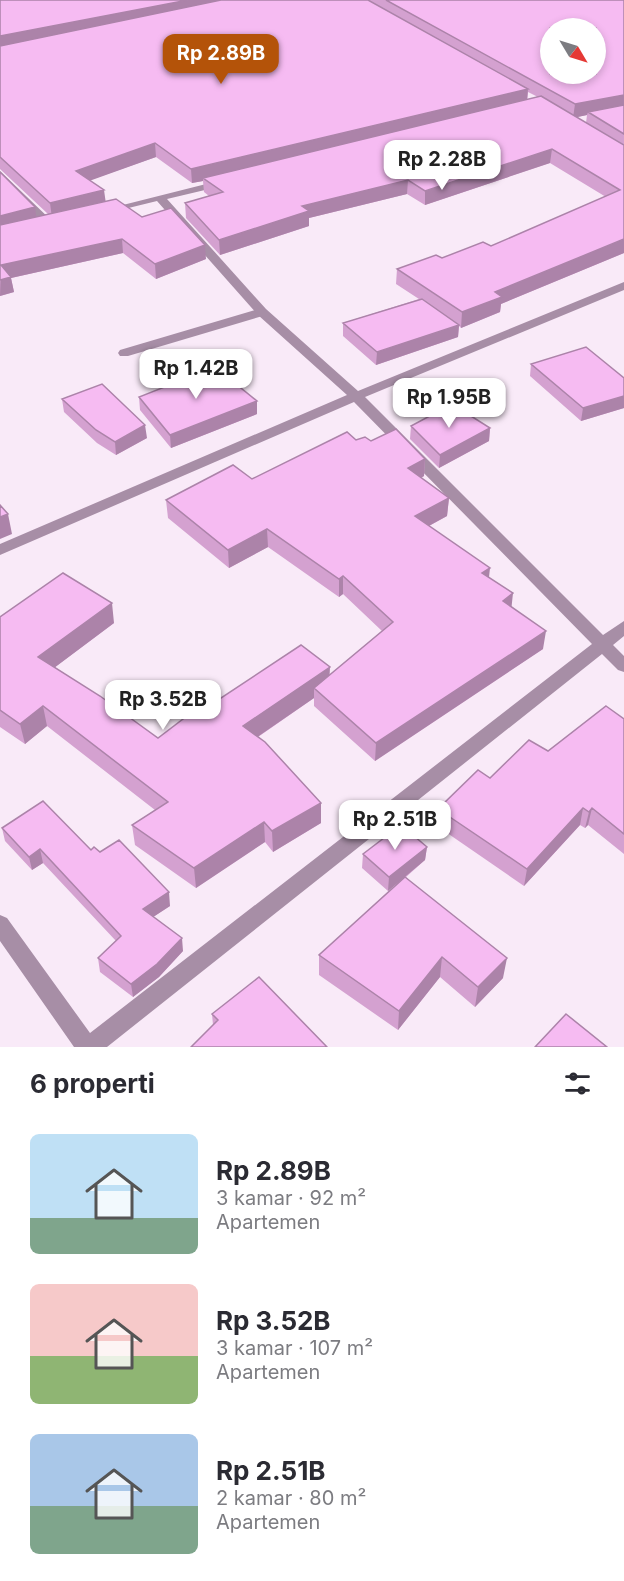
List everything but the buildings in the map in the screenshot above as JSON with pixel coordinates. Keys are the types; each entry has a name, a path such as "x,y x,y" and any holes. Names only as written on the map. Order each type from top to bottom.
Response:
{"street":[{"path":"0,174 50,224"},
{"path":"94,213 229,181"},
{"path":"160,198 262,312 356,396 624,666"},
{"path":"0,550 356,396 624,286"},
{"path":"124,353 262,312"},
{"path":"0,924 89,1047 624,627"}]}
